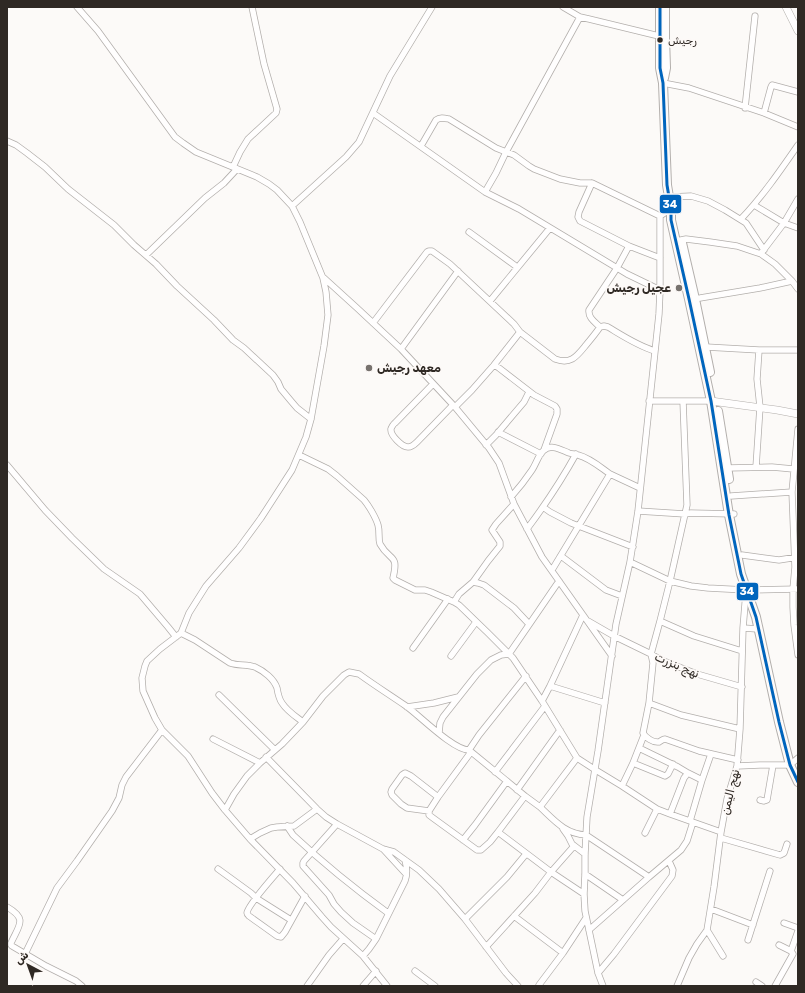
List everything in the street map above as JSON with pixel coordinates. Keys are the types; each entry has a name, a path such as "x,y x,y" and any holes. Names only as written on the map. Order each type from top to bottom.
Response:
{"main road":[{"path":"660,7 662,37"},
{"path":"665,7 660,68 663,83 668,197 671,209 676,219 679,240 727,468 731,496 731,515 742,555 748,590 779,722 790,765 798,782"},
{"path":"692,299 706,347 741,574 748,590"}],"street":[{"path":"77,7 98,31 175,136 196,152 257,177 269,184 292,206 323,278 328,315 324,346 306,437 299,455 292,470 261,518 239,548 206,586 196,600 181,633 150,658 145,666 142,678 143,691 149,707 162,730 188,756 225,810 250,839 305,896 322,917 363,956 387,986"},
{"path":"146,255 205,198 224,183 235,168 240,152 248,139 277,111 264,64 252,7"},
{"path":"292,206 346,158 359,142 374,113 390,76 432,7"},
{"path":"563,7 580,17 662,37"},
{"path":"786,7 798,31"},
{"path":"745,108 755,16"},
{"path":"485,192 580,17"},
{"path":"663,83 689,88 745,108 764,113 798,127"},
{"path":"764,113 772,85 798,92"},
{"path":"374,113 485,192 519,210 627,274 660,290"},
{"path":"421,146 436,120 443,117 449,119 491,145 514,155 529,166 552,177 580,182 592,182 660,216"},
{"path":"7,141 16,145 45,167 68,189 114,225 233,340 244,348 273,375 291,401 310,419"},
{"path":"740,219 754,205 780,172 798,145"},
{"path":"592,182 579,212 578,217 580,221 628,246 660,258"},
{"path":"668,197 691,196 708,201 746,223 763,252 798,289"},
{"path":"763,252 780,230 798,199"},
{"path":"754,205 784,223 798,228"},
{"path":"660,216 671,209"},
{"path":"603,986 598,973 586,918 584,894 587,817 614,636 633,547 638,512 659,314 660,216"},
{"path":"490,301 550,228"},
{"path":"469,232 517,267"},
{"path":"679,240 686,239 710,242 763,252"},
{"path":"600,327 590,317 589,310 617,268 628,246"},
{"path":"373,323 427,252 432,251 458,271 514,324 520,332 559,361 570,360 578,355 600,327 604,326 638,345 655,351"},
{"path":"401,349 458,271"},
{"path":"323,278 401,349 454,406 486,445 499,463 514,504 542,557 612,656"},
{"path":"692,299 760,288 792,281"},
{"path":"433,384 391,429 396,439 405,446 409,447 417,442 472,390 520,332"},
{"path":"706,347 759,350 798,350"},
{"path":"756,467 760,407 757,379 759,350"},
{"path":"494,365 529,392 555,406 557,409 557,414 542,452 533,469 511,497"},
{"path":"486,445 524,402 529,392"},
{"path":"649,402 683,401 714,405 733,404 798,414"},
{"path":"622,786 634,763 644,735 643,732 649,704 652,663 651,654 670,581 687,504 683,401"},
{"path":"798,429 797,453 793,469 792,492 795,517 796,626 798,655"},
{"path":"498,432 542,452 553,447 576,454 596,464 610,474 640,488"},
{"path":"527,528 544,508 576,454"},
{"path":"299,455 328,469 368,505 378,525 380,544 395,562 396,568 393,577 395,580 415,590 425,590 431,592 459,605 513,658 526,676 577,758 657,809 721,835 780,855 784,853 787,844"},
{"path":"7,465 45,510 72,538 104,569 140,594 176,637"},
{"path":"727,468 772,467 793,469"},
{"path":"552,570 610,474"},
{"path":"731,496 792,492"},
{"path":"454,602 459,594 473,582 500,546 500,542 492,530 514,504"},
{"path":"544,508 560,518 633,547"},
{"path":"638,512 731,515"},
{"path":"742,555 779,560 796,557"},
{"path":"560,556 606,590 622,596"},
{"path":"630,562 670,581 696,587 748,590 796,589"},
{"path":"439,733 441,719 458,697 491,660 501,655 509,654 559,581"},
{"path":"473,582 478,582 484,585 514,608 529,624"},
{"name":"نهج اليمن","path":"677,986 689,958 707,930 711,909 727,799 737,763 742,687 743,628 748,590"},
{"path":"413,648 448,599"},
{"path":"744,614 754,612"},
{"path":"495,772 543,703 550,686 585,618"},
{"name":"نهج بنزرت","path":"585,618 614,636 661,660 697,674 742,687"},
{"path":"660,621 694,636 742,651"},
{"path":"451,656 476,622"},
{"path":"743,628 758,629"},
{"path":"181,633 195,640 230,664 254,667 265,674 274,682 279,699 285,708 303,722"},
{"path":"225,810 240,786 260,763 282,744 303,722 323,696 349,672 359,674 407,707 460,748 470,751 540,807 562,827 579,835 586,835 649,877"},
{"path":"525,796 490,842 481,850 477,850 429,815 438,797 470,751 479,735 526,676"},
{"path":"550,686 605,704"},
{"path":"218,695 275,750"},
{"path":"407,707 458,697"},
{"path":"649,704 681,715 740,729"},
{"path":"25,954 57,888 112,811 119,798 122,785 126,777 162,730"},
{"path":"517,790 560,730"},
{"path":"644,735 656,742 665,739 737,763 790,765 798,758"},
{"path":"214,739 260,763"},
{"path":"639,748 702,780"},
{"path":"589,930 669,861 684,846 688,837 702,780 711,754"},
{"path":"266,758 317,809 331,820 383,849 394,852 419,870 439,889 465,919 506,973 518,986"},
{"path":"540,807 577,758"},
{"path":"634,763 665,776 668,774 673,764"},
{"path":"760,800 767,800 773,764"},
{"path":"430,811 406,808 393,797 391,792 392,789 405,773 438,797"},
{"path":"670,814 684,778 688,773"},
{"path":"463,840 507,781"},
{"path":"250,839 271,828 297,825 317,809"},
{"path":"645,833 657,809"},
{"path":"337,824 304,862 304,868 329,895 341,912 376,939"},
{"path":"287,826 293,835 343,879 388,913"},
{"path":"562,827 574,846 585,854"},
{"path":"498,832 526,854 584,894"},
{"path":"486,947 535,893 574,846"},
{"path":"383,849 406,874"},
{"path":"465,919 507,877 526,854"},
{"path":"363,956 376,939 405,881 405,860"},
{"path":"598,973 672,876 673,870 669,861"},
{"path":"218,869 256,898 292,920"},
{"path":"280,869 256,898 248,911 249,917 277,936 281,937 305,896"},
{"path":"748,940 770,871"},
{"path":"585,874 624,900"},
{"path":"7,907 19,916 20,921 19,928 9,944 46,966 76,981 82,986"},
{"path":"711,909 753,924"},
{"path":"514,916 563,953"},
{"path":"539,985 563,953 586,918"},
{"path":"775,986 793,954 791,951 798,930 784,923"},
{"path":"707,930 723,956"},
{"path":"307,986 343,938"},
{"path":"779,945 791,951"},
{"path":"363,986 376,971"},
{"path":"415,971 435,986"},
{"path":"756,982 762,986"}],"transit line":[{"name":"34","path":"660,7 660,68 663,83 667,185 671,209 671,220 711,401 729,515 741,574 756,617 790,765 798,782"}],"place":[{"name":"رجيش","path":"660,40"},
{"name":"عجيل رجيش","path":"679,288"},
{"name":"معهد رجيش","path":"369,368"}]}
